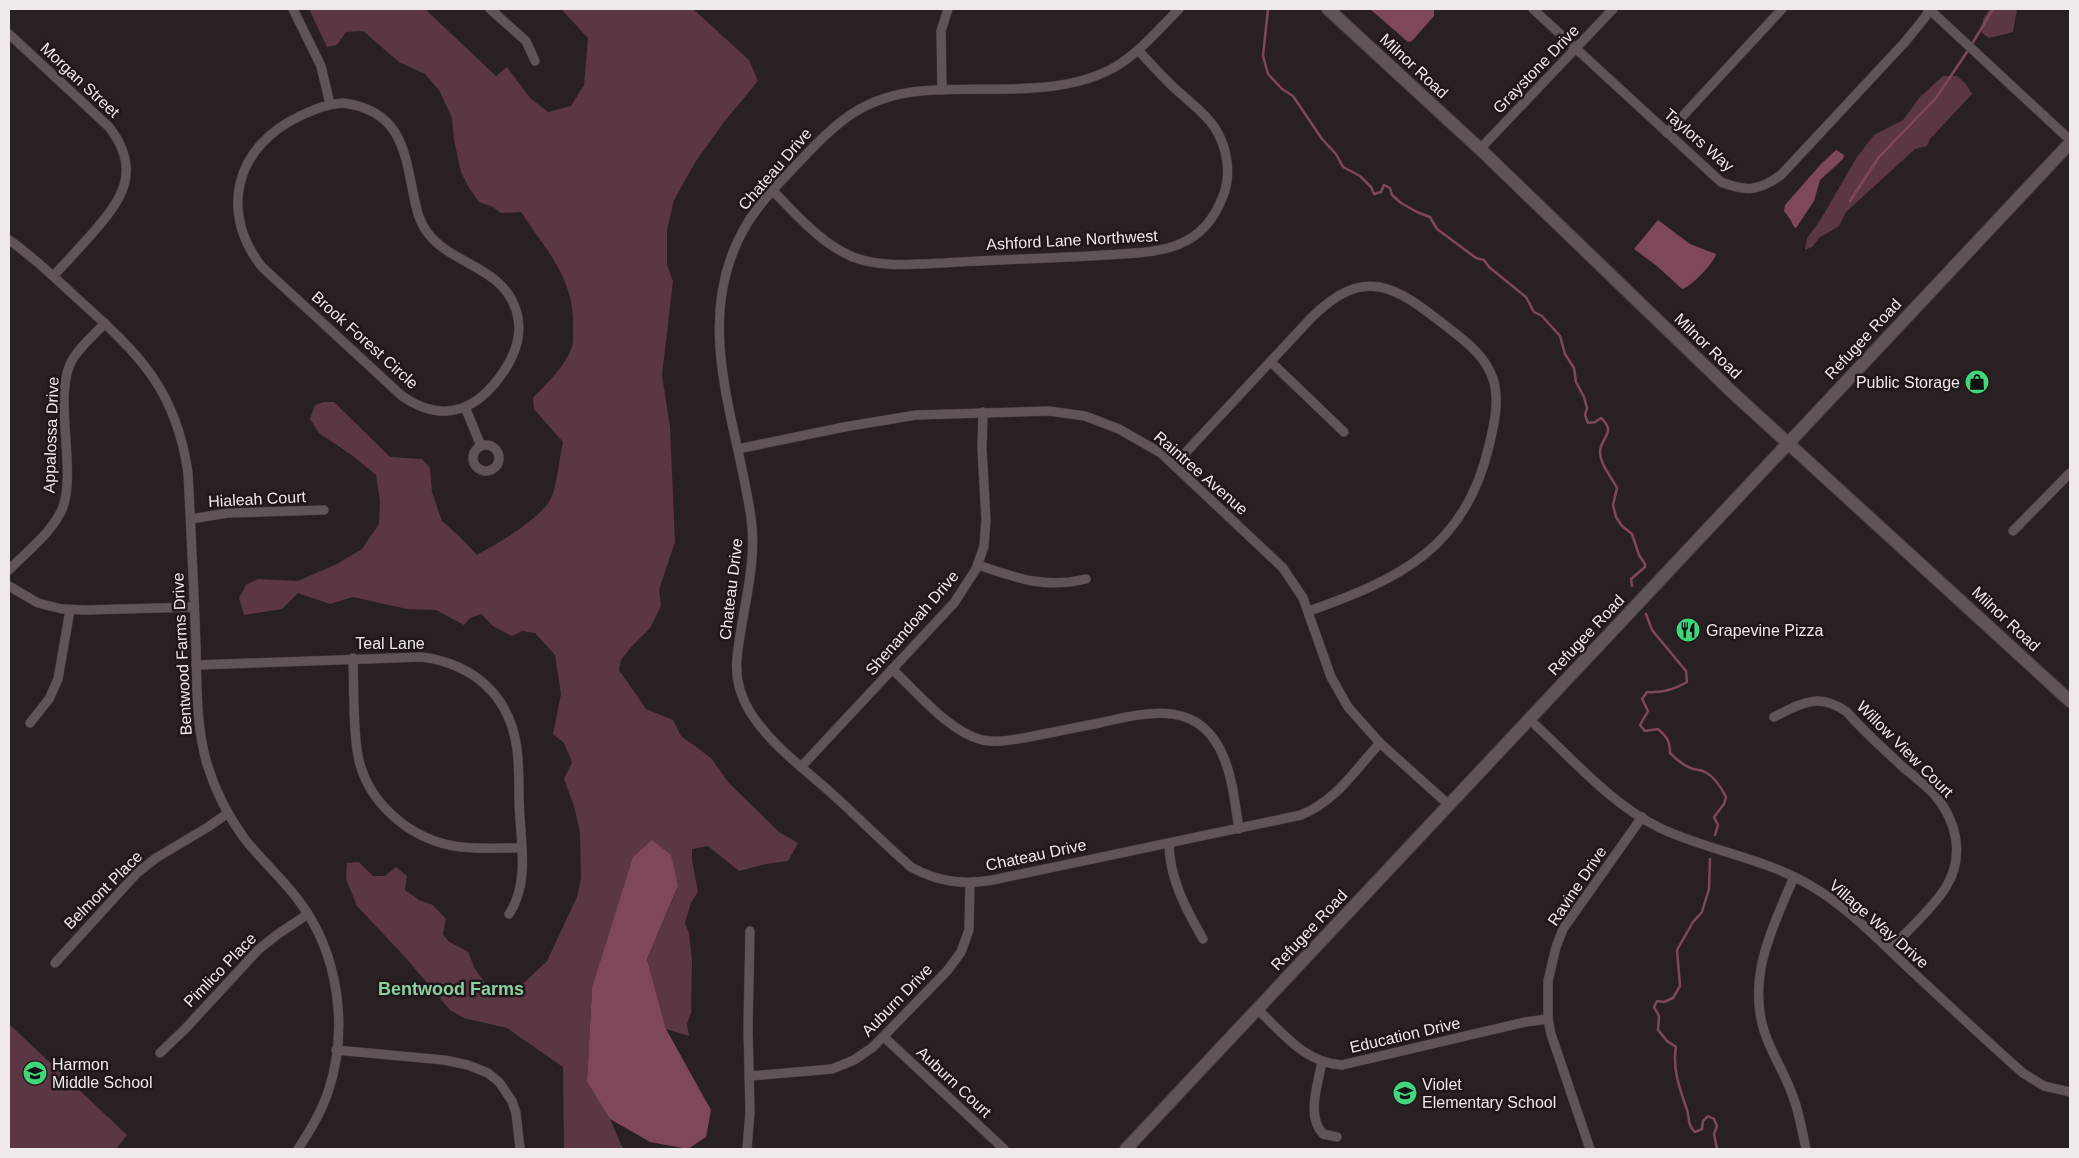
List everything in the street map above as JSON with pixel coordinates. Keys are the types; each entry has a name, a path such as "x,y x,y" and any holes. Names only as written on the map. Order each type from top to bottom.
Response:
{"main road":[{"name":"Milnor Road","path":"1328,9 1480,149 1685,347 2070,701"},
{"name":"Refugee Road","path":"1126,1149 2070,142"}],"street":[{"path":"293,9 321,66 330,104"},
{"path":"490,9 526,41 535,61"},
{"path":"942,90 941,31 948,9"},
{"name":"Chateau Drive","path":"1179,9 1138,50 1117,66 1082,81 1047,86 905,93 886,98 853,112 830,130 772,190 750,220 738,241 727,276 720,311 720,360 753,526 751,563 737,659 738,683 753,716 801,767 912,866 927,875 944,881 970,883 993,880 1301,814 1323,804 1344,785 1380,743"},
{"name":"Taylors Way","path":"1532,9 1721,182 1745,189 1768,184 1780,175 1905,42 1926,16 1929,9"},
{"name":"Graystone Drive","path":"1480,149 1613,9"},
{"path":"1667,133 1782,9"},
{"path":"1929,9 1979,54 2070,142"},
{"name":"Morgan Street","path":"9,34 109,127 116,136 125,158 126,181 117,204 53,276"},
{"name":"Ashford Lane Northwest","path":"772,190 824,240 843,253 875,263 911,264 1149,253 1173,248 1194,237 1218,210 1227,181 1225,152 1216,129 1201,110 1176,90 1138,50"},
{"name":"Brook Forest Circle","path":"330,104 356,104 378,114 387,122 401,142 417,212 426,231 443,248 492,276 507,291 513,301 518,322 519,334 513,355 487,394 465,407 445,411 432,410 411,402 402,396 262,267 247,245 239,218 239,188 248,161 264,139 277,128 319,107 330,104"},
{"name":"Bentwood Farms Drive","path":"9,240 53,276 141,359 161,388 169,404 186,454 191,518 196,665 201,739 210,773 228,813 244,838 285,883 308,914 328,956 334,980 338,1013 336,1050 328,1092 309,1132 298,1149"},
{"path":"1174,465 1312,317 1330,301 1350,290 1374,286 1386,288 1408,297 1480,355 1488,367 1495,388 1495,414 1484,466 1468,504 1451,529 1430,550 1401,572 1335,602 1309,611"},
{"name":"Appalossa Drive","path":"9,570 43,536 62,507 66,483 64,412 66,378 74,356 105,323"},
{"path":"1270,362 1344,432"},
{"path":"465,407 481,446"},
{"name":"Raintree Avenue","path":"738,449 892,418 983,412 1049,411 1085,416 1141,440 1174,465 1283,568 1298,588 1309,611 1336,688 1355,717 1380,743 1449,805"},
{"name":"Shenandoah Drive","path":"801,767 954,603 971,580 984,546 986,520 983,412"},
{"path":"2013,531 2070,473"},
{"name":"Hialeah Court","path":"191,518 228,513 324,510"},
{"path":"978,565 1011,577 1041,583 1064,583 1086,579"},
{"path":"9,586 38,603 70,610 194,607"},
{"path":"30,723 49,699 58,679 70,610"},
{"name":"Teal Lane","path":"196,665 412,656 436,659 469,672 495,695 508,716 516,743 522,848 520,891 509,914"},
{"path":"353,658 358,756 372,790 388,811 406,826 437,842 460,847 522,848"},
{"path":"892,668 952,725 982,740 1006,741 1145,713 1164,712 1182,716 1202,728 1218,746 1228,768 1238,829"},
{"name":"Willow View Court","path":"1774,717 1805,702 1816,700 1837,705 1847,712 1931,791 1951,820 1958,855 1951,878 1931,907 1890,950"},
{"name":"Village Way Drive","path":"1530,720 1610,794 1660,828 1688,839 1763,862 1821,892 1890,950 2023,1074 2044,1086 2070,1092"},
{"name":"Belmont Place","path":"54,963 137,873 156,858 228,813"},
{"name":"Ravine Drive","path":"1590,1149 1551,1034 1548,1019 1548,982 1556,947 1563,929 1642,817"},
{"path":"1169,843 1171,864 1177,887 1203,939"},
{"path":"1794,877 1766,946 1762,961 1759,997 1763,1027 1792,1092 1806,1149"},
{"name":"Auburn Drive","path":"750,1076 832,1069 864,1054 884,1038 947,971 961,952 969,930 970,883"},
{"name":"Pimlico Place","path":"160,1053 185,1029 259,949 308,914"},
{"path":"747,1149 750,1112 748,1020 750,931"},
{"name":"Education Drive","path":"1258,1009 1292,1043 1310,1056 1330,1065 1353,1064 1525,1022 1548,1019"},
{"name":"Auburn Court","path":"884,1038 1004,1149"},
{"path":"336,1050 444,1060 468,1065 484,1071 499,1082 512,1101 516,1113 520,1149"},
{"path":"1322,1062 1315,1098 1316,1124 1323,1134 1328,1137 1337,1137"}],"shaded area":[{"path":"309,9 425,9 496,76 507,67 530,98 548,112 571,106 584,85 588,38 561,9 693,9 749,60 758,81 724,122 696,161 674,200 667,230 667,265 673,281 662,375 670,427 675,542 659,590 661,606 650,628 621,660 619,670 646,709 673,720 681,736 711,758 729,783 779,832 798,843 788,861 739,871 708,846 692,849 692,860 698,892 691,902 685,923 689,933 692,961 691,1013 687,1024 689,1036 666,1029 647,959 678,887 592,988 587,1082 610,1119 623,1149 564,1149 563,1067 507,1028 464,1018 450,1010 406,958 357,906 346,879 347,863 359,862 373,876 385,876 396,867 407,876 405,890 419,900 433,905 446,919 443,934 448,941 468,952 475,969 485,983 506,990 524,983 547,961 577,897 581,879 580,833 574,806 564,779 572,762 564,743 553,734 561,694 555,655 535,633 522,631 512,636 493,626 481,614 470,618 464,625 436,610 407,609 353,597 330,604 298,593 282,609 244,615 239,598 246,585 258,579 298,581 337,564 362,549 379,524 380,501 376,475 353,456 319,433 310,419 315,405 324,402 334,402 390,457 422,459 430,468 432,492 442,521 477,555 530,521 547,504 554,489 563,442 534,409 533,398 560,368 573,345 572,311 569,295 564,280 549,252 521,212 501,213 493,207 479,202 469,188 461,172 454,140 452,118 439,90 425,74 399,62 363,31 346,32 337,45 327,47"},
{"path":"1370,9 1434,9 1434,16 1412,41 1408,42"},
{"path":"1990,9 2017,9 2013,32 1989,38 1982,33 1983,19"},
{"path":"1943,76 1957,76 1966,84 1972,94 1930,139 1927,146 1915,149 1846,212 1839,226 1819,238 1812,247 1805,250 1807,238 1821,219 1857,157 1874,135 1903,120 1920,97"},
{"path":"1836,150 1844,155 1843,159 1820,180 1814,201 1796,228 1794,227 1784,211 1785,205"},
{"path":"1658,220 1690,244 1716,254 1702,274 1682,289 1657,266 1634,249"},
{"path":"652,840 671,855 678,886 647,959 666,1029 711,1110 706,1137 688,1149 650,1142 610,1119 587,1082 592,988 633,857"},
{"name":"Harmon Middle School","path":"9,1024 127,1135 116,1149 9,1149"}],"waterway":[{"path":"1268,9 1263,56 1268,74 1282,89 1293,96 1322,139 1336,154 1343,167 1360,176 1371,187 1374,194 1381,192 1384,185 1390,188 1392,195 1401,203 1430,217 1437,229 1476,258 1484,260 1489,267 1526,297 1534,312 1542,316 1560,336 1565,354 1574,368 1576,382 1584,397 1587,408 1585,415 1588,423 1595,422 1601,418 1608,428 1600,448 1600,453 1604,467 1617,488 1613,505 1616,517 1622,526 1632,534 1639,555 1645,564 1645,567 1631,579 1632,586"},
{"path":"1972,44 1993,9"},
{"path":"1850,201 1879,157 1936,98 1969,49"},
{"path":"1646,614 1652,630 1686,671 1687,682 1668,690 1647,692 1642,699 1648,711 1640,725 1645,731 1658,729 1667,739 1670,753 1675,758 1690,768 1709,774 1720,786 1726,797 1724,804 1714,817 1718,825 1715,835"},
{"path":"1710,859 1709,889 1702,912 1693,922 1677,950 1680,986 1673,998 1664,1002 1657,1001 1654,1007 1659,1016 1658,1030 1667,1041 1676,1047 1676,1071 1691,1127 1695,1132 1702,1129 1703,1121 1708,1116 1714,1119 1717,1126 1714,1134 1717,1149"}],"place":[{"name":"Public Storage","path":"1977,382"},
{"name":"Grapevine Pizza","path":"1688,630"},
{"name":"Harmon Middle School","path":"35,1073"},
{"name":"Violet Elementary School","path":"1405,1093"}],"district":[{"name":"Bentwood Farms","path":"451,989"}]}
